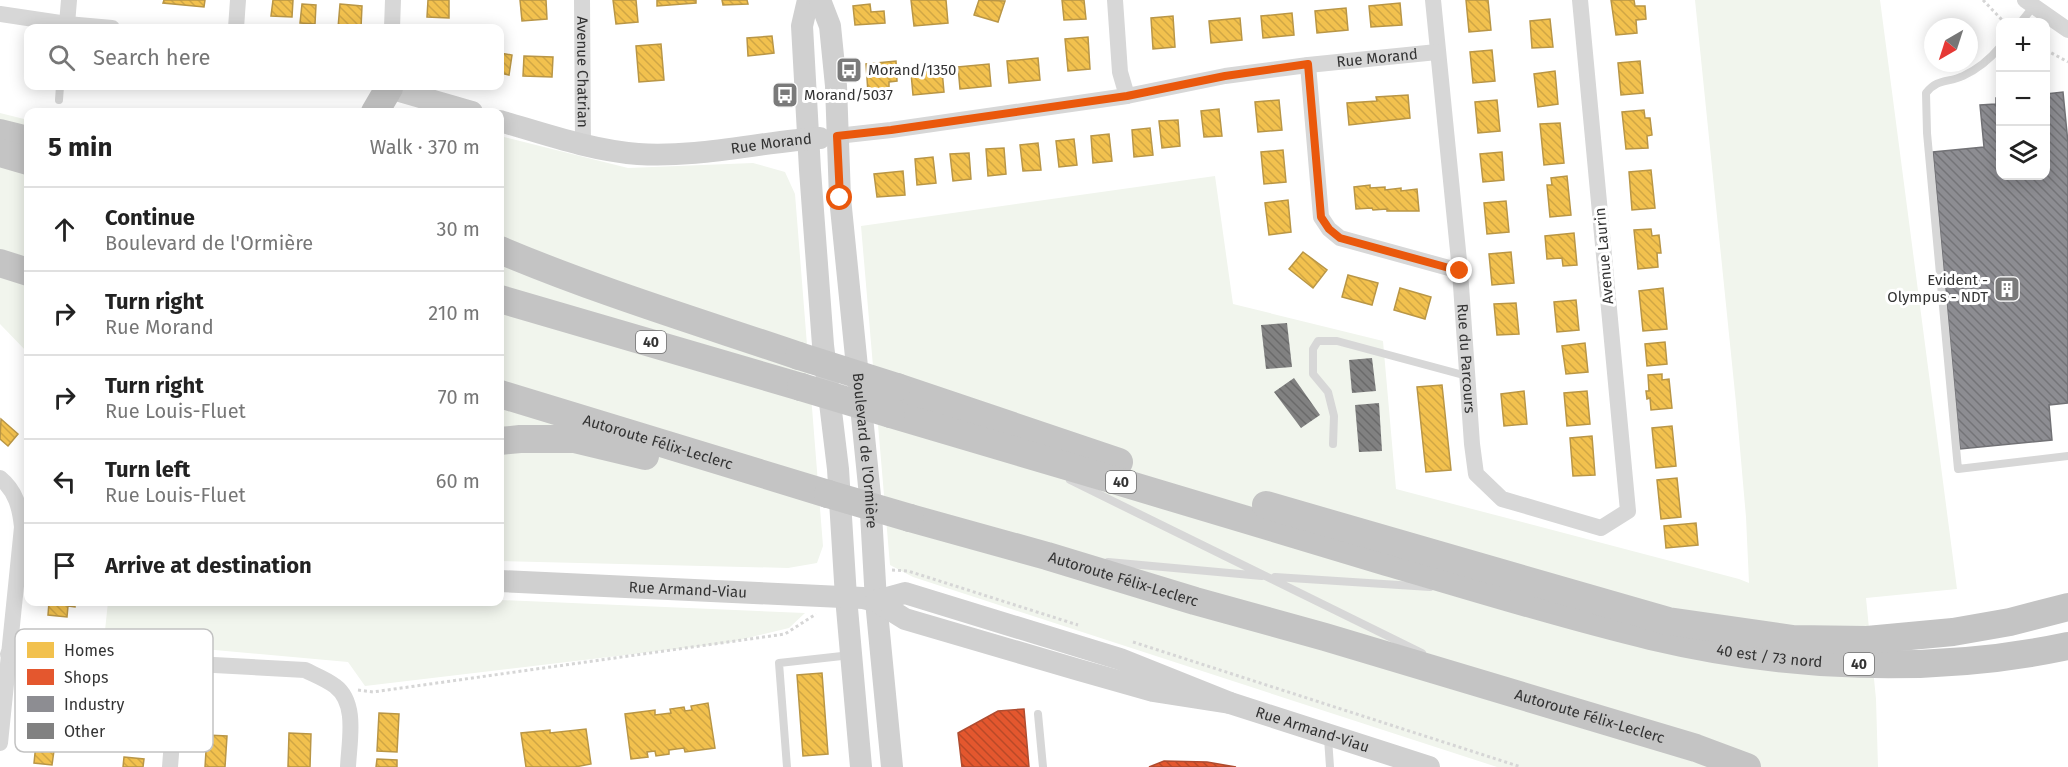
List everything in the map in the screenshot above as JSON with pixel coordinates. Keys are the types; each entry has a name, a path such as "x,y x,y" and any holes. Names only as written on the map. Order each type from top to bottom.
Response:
{"highway":[{"path":"378,108 387,93"},
{"path":"0,133 24,139"},
{"path":"0,153 24,160"},
{"path":"0,243 24,250"},
{"path":"504,252 534,265 649,306 1144,470 1668,621 1793,639 1868,640 1953,632 2010,622 2068,607"},
{"path":"0,262 24,271"},
{"name":"40","path":"504,300 1484,590 1650,636"},
{"name":"Autoroute Félix-Leclerc","path":"504,395 828,494 1047,556 1195,602 1324,637 1696,748 1747,767"},
{"path":"504,441 574,439 790,490 828,494"},
{"path":"1144,470 1351,551"},
{"path":"1650,636 1699,637 1816,650 1926,648 2016,635 2068,622"},
{"name":"40 est / 73 nord","path":"1650,636 1773,657 1858,664 1942,662 2009,656 2068,646"}],"main road":[{"name":"Boulevard de l'Ormière","path":"808,0 802,26 808,139 824,345 838,469 846,597 861,767"},
{"name":"Boulevard de l'Ormière","path":"820,0 830,26 836,86 843,220 870,496 876,601 892,767"},
{"path":"387,93 454,108"},
{"name":"Rue Morand","path":"504,122 583,146 638,154 686,153 837,136"},
{"name":"Rue Armand-Viau","path":"504,581 846,597 876,601 905,619 1154,690 1230,703 1430,767"}],"street":[{"path":"67,24 69,0"},
{"path":"236,24 238,0"},
{"path":"392,24 393,0"},
{"name":"Avenue Chatrian","path":"582,0 583,146"},
{"path":"1115,0 1120,72 1127,96"},
{"name":"Rue du Parcours","path":"1433,0 1460,271 1476,474 1502,499 1601,528 1629,512"},
{"name":"Avenue Laurin","path":"1580,0 1629,512"},
{"path":"2029,4 2068,30"},
{"path":"0,14 56,24"},
{"name":"Rue Morand","path":"837,136 1127,96 1225,76 1308,64 1437,52"},
{"path":"1308,64 1321,217 1329,229 1340,238 1460,271"},
{"path":"0,478 13,492 20,508 22,527 0,743"},
{"path":"8,654 15,654"},
{"path":"213,666 305,670 337,687 346,701 350,718 348,767"},
{"path":"170,767 171,752"}],"lane":[{"path":"2023,18 2029,4"},
{"path":"1996,52 1963,76 1933,84 1926,93 1927,133 1958,469 2068,456"},
{"path":"59,100 60,90"},
{"path":"1333,444 1334,416 1328,392 1313,374 1314,349 1318,341 1337,341 1467,376"},
{"path":"997,445 1049,470"},
{"path":"1060,475 1487,686"},
{"path":"1047,556 1270,577 1484,590"},
{"path":"787,767 779,663 851,655"},
{"path":"1038,714 1043,767"},
{"path":"1328,736 1330,767"}],"path":[{"path":"1983,0 2000,18"},
{"path":"2050,52 2068,62"},
{"path":"875,569 908,571 1078,625"},
{"path":"337,687 373,692 785,634 817,614"},
{"path":"1123,639 1521,767"}],"shaded area":[{"path":"1695,0 1880,0 1957,589 1866,598 1876,699 1878,767 1497,767 913,577 890,565 861,226 1215,176 1233,304 1383,341 1396,489 1749,583 1736,403"},
{"path":"0,113 24,119 24,349 0,324"},
{"path":"504,137 628,168 753,163 785,172 795,194 823,546 817,563 788,568 504,561"},
{"path":"504,600 805,613 789,628 727,643 365,686 348,662 213,650 213,629 105,629 108,606 504,606"}],"building: Homes":[{"path":"164,0 205,0 204,7 163,3"},
{"path":"273,0 293,0 292,17 271,16"},
{"path":"428,0 449,0 449,18 427,17"},
{"path":"520,0 546,0 547,19 522,21"},
{"path":"613,0 636,0 638,22 616,24"},
{"path":"657,0 696,0 696,3 657,6"},
{"path":"722,0 747,0 748,4 723,5"},
{"path":"911,0 946,0 948,23 914,26"},
{"path":"979,0 1005,1 998,22 974,15"},
{"path":"1062,0 1084,0 1086,19 1064,20"},
{"path":"1466,0 1488,0 1491,30 1469,32"},
{"path":"1611,0 1634,0 1635,6 1645,6 1646,19 1636,20 1637,33 1616,35"},
{"path":"1400,3 1402,25 1371,27 1369,6"},
{"path":"302,4 316,5 315,24 300,23"},
{"path":"340,4 362,6 361,24 338,24"},
{"path":"870,4 871,12 884,11 885,23 855,25 853,6"},
{"path":"1346,8 1348,30 1317,33 1315,11"},
{"path":"1292,13 1294,35 1263,38 1261,16"},
{"path":"1173,16 1175,47 1153,49 1151,18"},
{"path":"1240,18 1242,40 1211,43 1209,21"},
{"path":"1550,19 1553,47 1532,48 1530,21"},
{"path":"772,36 774,53 748,56 747,38"},
{"path":"1088,37 1090,69 1068,71 1065,39"},
{"path":"661,44 664,80 639,82 636,46"},
{"path":"1492,50 1495,81 1473,83 1470,52"},
{"path":"504,54 512,55 509,75 504,74"},
{"path":"524,56 553,57 552,77 523,76"},
{"path":"1038,58 1040,80 1009,83 1007,61"},
{"path":"896,61 897,81 889,82 889,91 868,93 866,64"},
{"path":"1640,61 1643,93 1621,95 1618,63"},
{"path":"989,64 991,86 960,89 958,67"},
{"path":"942,70 944,92 913,95 911,73"},
{"path":"1555,71 1558,104 1538,107 1534,74"},
{"path":"1408,95 1410,118 1349,125 1347,103 1377,101 1376,97"},
{"path":"1279,100 1282,130 1258,132 1255,102"},
{"path":"1497,100 1500,131 1478,133 1475,102"},
{"path":"1219,109 1222,136 1204,137 1201,111"},
{"path":"1644,110 1645,118 1650,118 1652,135 1647,136 1648,148 1626,149 1622,112"},
{"path":"1178,120 1180,146 1162,148 1159,121"},
{"path":"1560,123 1564,163 1544,165 1540,124"},
{"path":"1150,128 1153,155 1134,157 1132,130"},
{"path":"1109,134 1112,161 1093,163 1091,136"},
{"path":"1074,139 1077,165 1059,167 1056,141"},
{"path":"1038,143 1041,170 1023,171 1020,145"},
{"path":"1004,148 1006,174 988,176 986,149"},
{"path":"1283,150 1286,182 1264,184 1261,152"},
{"path":"1502,152 1504,180 1483,182 1480,154"},
{"path":"969,153 971,179 953,181 950,154"},
{"path":"933,157 936,183 917,185 915,159"},
{"path":"1651,170 1655,208 1632,210 1629,172"},
{"path":"903,171 905,195 877,197 874,174"},
{"path":"1567,176 1571,215 1550,217 1547,185 1552,185 1551,178"},
{"path":"1370,185 1370,188 1385,187 1385,190 1417,189 1419,211 1356,209 1354,187"},
{"path":"1288,200 1291,232 1269,235 1265,203"},
{"path":"1506,201 1509,232 1487,234 1484,203"},
{"path":"1651,229 1652,236 1659,235 1661,253 1657,253 1658,267 1638,269 1634,230"},
{"path":"1574,233 1577,265 1563,266 1562,258 1547,259 1545,236"},
{"path":"1303,252 1327,270 1313,288 1289,269"},
{"path":"1511,252 1514,283 1492,285 1489,254"},
{"path":"1348,275 1378,283 1372,305 1342,297"},
{"path":"1400,288 1431,297 1425,319 1394,310"},
{"path":"1663,288 1667,329 1643,331 1639,291"},
{"path":"1576,300 1579,330 1557,332 1554,302"},
{"path":"1516,303 1519,334 1497,335 1494,304"},
{"path":"1665,342 1667,364 1647,366 1645,344"},
{"path":"1585,343 1588,372 1566,374 1562,346"},
{"path":"1662,374 1662,380 1669,379 1672,408 1651,410 1650,398 1647,399 1646,391 1649,391 1648,375"},
{"path":"1442,385 1451,470 1426,472 1417,387"},
{"path":"1524,391 1527,424 1504,426 1501,394"},
{"path":"1587,391 1590,424 1567,426 1564,393"},
{"path":"1,419 18,434 8,446 0,439"},
{"path":"1672,426 1676,466 1656,468 1652,428"},
{"path":"1592,436 1595,475 1573,476 1570,438"},
{"path":"1677,478 1681,517 1661,519 1657,480"},
{"path":"1696,523 1698,545 1666,548 1664,526"},
{"path":"49,606 68,606 67,617 48,615"},
{"path":"822,673 828,754 803,756 797,675"},
{"path":"708,703 715,748 685,752 684,748 669,750 669,754 656,756 655,751 647,752 648,757 631,759 625,714 655,710 655,715 671,713 670,709 684,707 685,711 692,710 691,706"},
{"path":"379,713 399,714 397,752 377,751"},
{"path":"586,729 591,764 575,767 526,767 521,733"},
{"path":"289,733 311,734 310,767 288,767"},
{"path":"213,735 227,736 225,767 205,767 206,752 213,752"},
{"path":"35,752 54,752 52,765 34,763"},
{"path":"124,757 144,759 143,767 123,767"},
{"path":"377,759 397,760 397,767 376,767"}],"building: Shops":[{"path":"1024,709 1029,767 962,767 958,733 998,711"},
{"path":"1164,761 1207,762 1236,767 1149,767"}],"building: Industry":[{"name":"Evident - Olympus - NDT","path":"2063,92 2068,143 2068,403 2049,405 2052,440 1960,449 1933,152 1984,147 1980,105 1996,104 1996,180 2050,180 2050,94"}],"building: Other":[{"path":"1287,323 1292,367 1266,369 1261,325"},
{"path":"1372,358 1376,391 1352,393 1349,360"},
{"path":"1294,378 1320,415 1301,428 1274,392"},
{"path":"1379,403 1382,451 1359,452 1355,405"}],"place":[{"name":"Morand/1350","path":"849,70"},
{"name":"Morand/5037","path":"785,95"},
{"name":"Evident - Olympus - NDT","path":"2007,289"}],"route":[{"path":"840,198 837,136 1127,96 1225,76 1308,64 1321,217 1329,229 1340,238 1460,271"}]}
